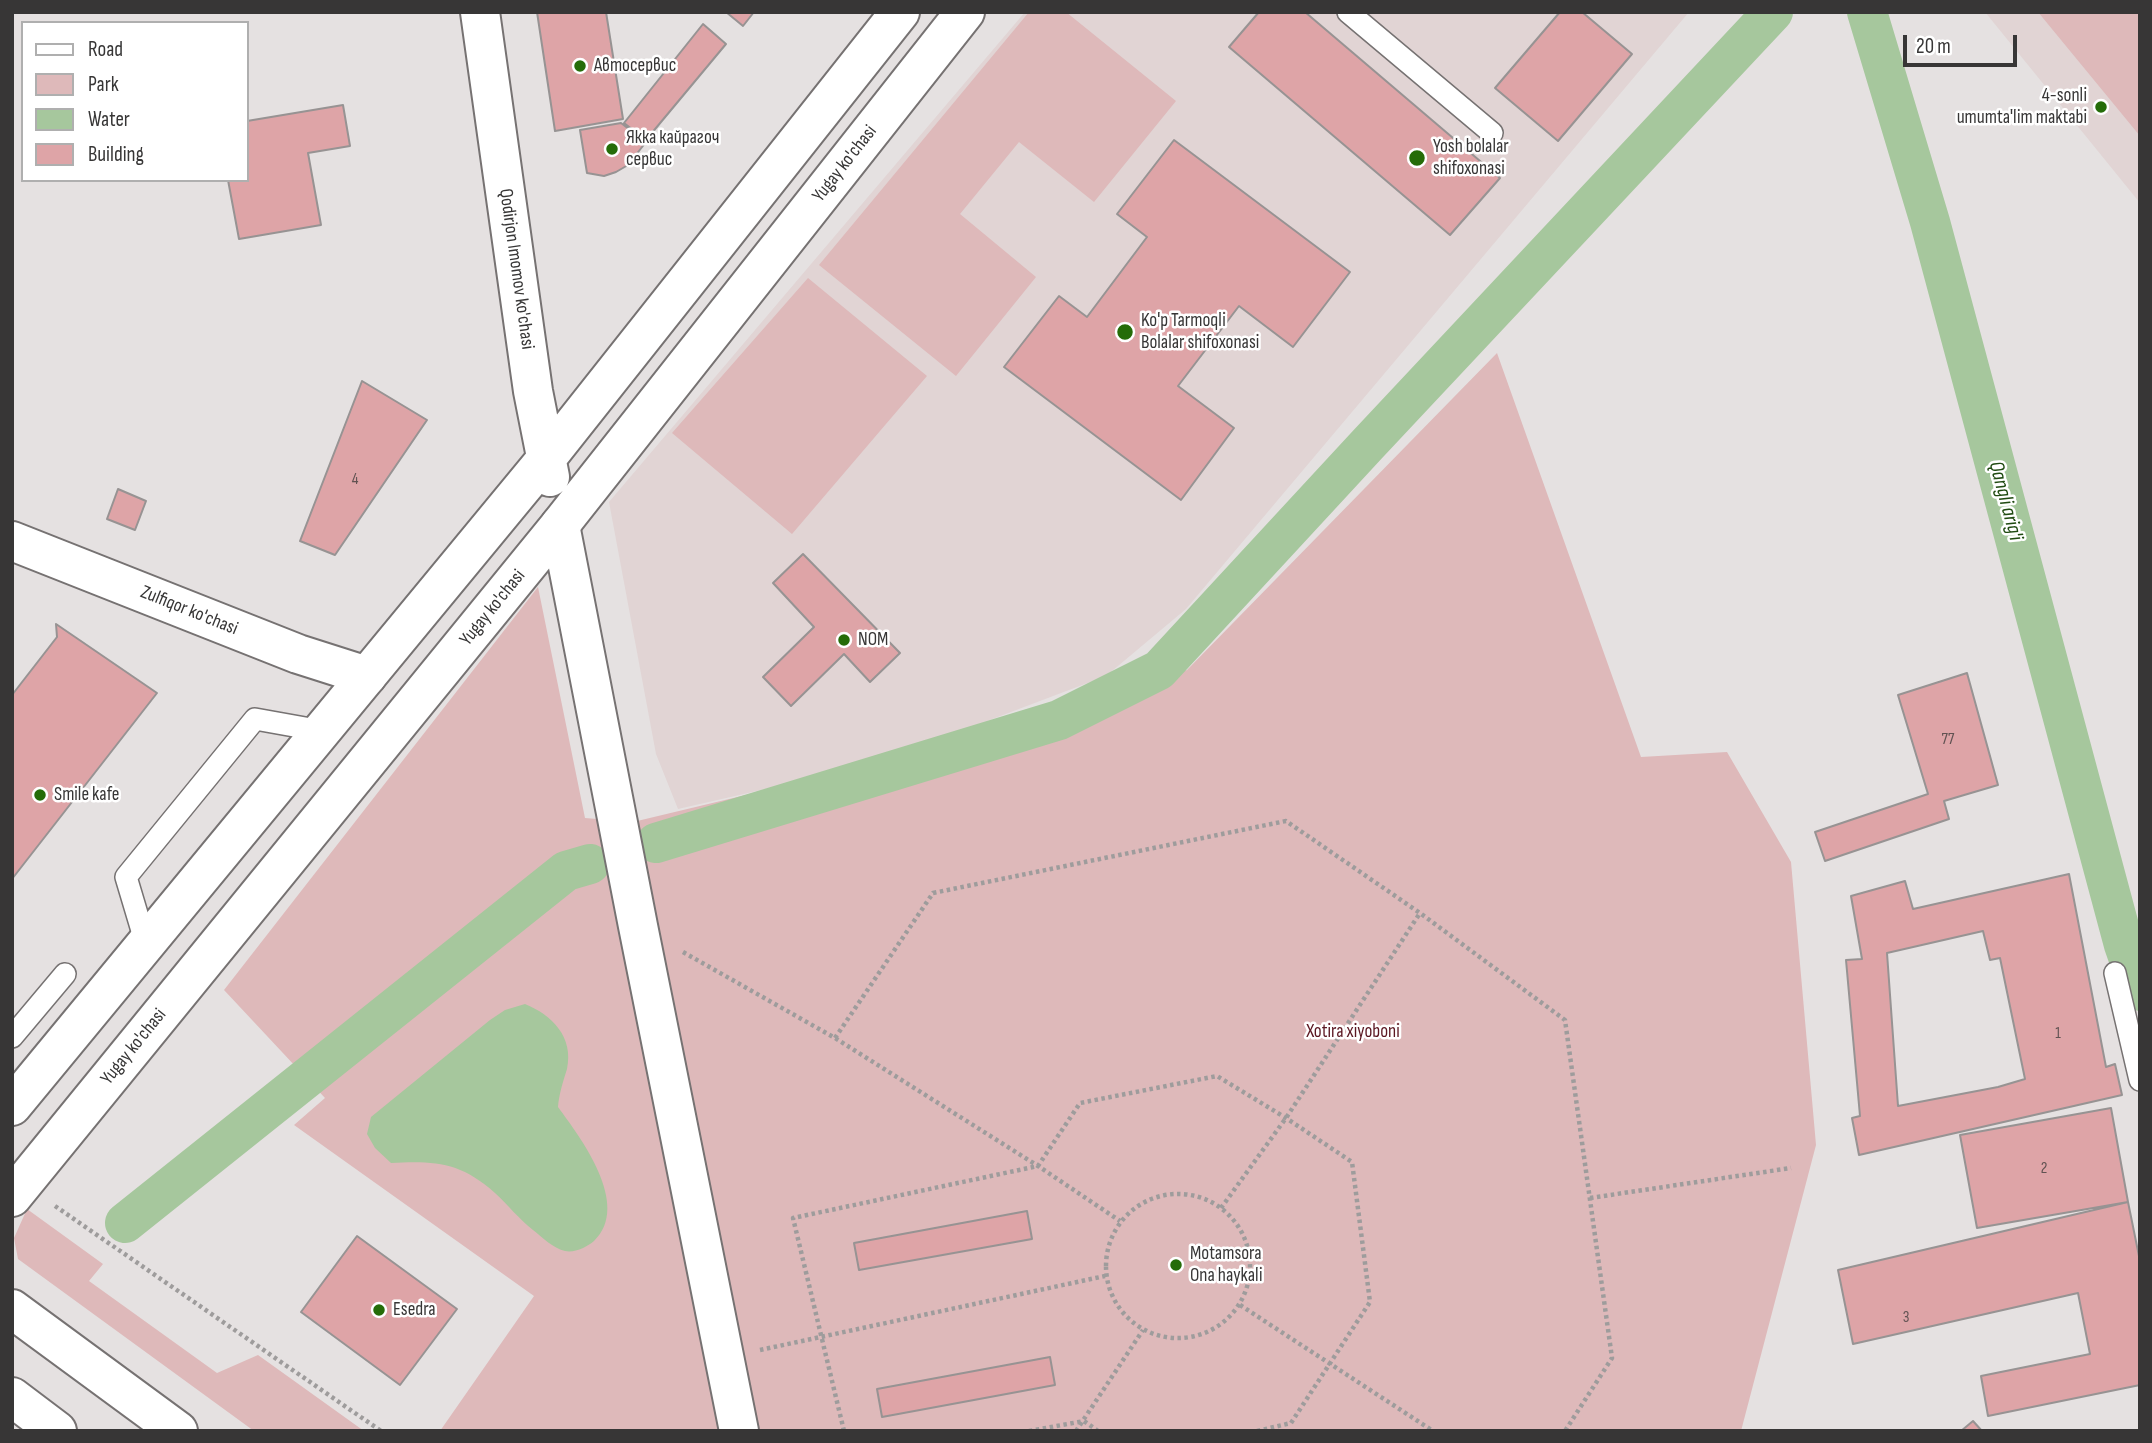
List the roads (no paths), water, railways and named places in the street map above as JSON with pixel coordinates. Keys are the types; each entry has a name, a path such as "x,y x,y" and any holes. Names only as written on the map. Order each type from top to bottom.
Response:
{"main road":[{"name":"Qodirjon Imomov ko'chasi","path":"480,12 533,391 739,1431"},
{"path":"12,1106 546,459 900,12"},
{"name":"Yugay ko'chasi","path":"18,1190 560,525 965,12"},
{"name":"Zulfiqor ko'chasi","path":"12,541 298,654 367,676"},
{"path":"12,1309 178,1431"},
{"path":"12,1397 57,1431"}],"lane":[{"path":"1348,12 1492,133"},
{"path":"146,944 126,877 255,719 322,731"},
{"path":"2115,973 2140,1080"},
{"path":"12,1037 65,974"}],"water":[{"path":"525,1004 544,1014 564,1037 568,1057 567,1069 558,1107 589,1153 605,1191 608,1209 604,1226 594,1241 573,1251 561,1250 548,1242 495,1193 470,1175 459,1169 434,1163 391,1163 375,1148 367,1134 371,1117 490,1020 505,1010"}],"waterway":[{"path":"656,843 1059,720 1159,670 1773,12"},
{"name":"Qangli arig'i","path":"1867,12 1930,222 2124,945 2140,991"},
{"path":"125,1223 566,871 590,864"}],"place":[{"name":"Автосервис","path":"580,66"},
{"name":"4-sonli umumta'lim maktabi","path":"2101,107"},
{"name":"Якка кайрагоч сервис","path":"612,149"},
{"name":"Yosh bolalar shifoxonasi","path":"1417,158"},
{"name":"Ko'p Tarmoqli Bolalar shifoxonasi","path":"1125,332"},
{"name":"NOM","path":"844,640"},
{"name":"Smile kafe","path":"40,795"},
{"name":"Motamsora Ona haykali","path":"1176,1265"},
{"name":"Esedra","path":"379,1310"}],"park label":[{"name":"Xotira xiyoboni","path":"1353,1032"}]}
